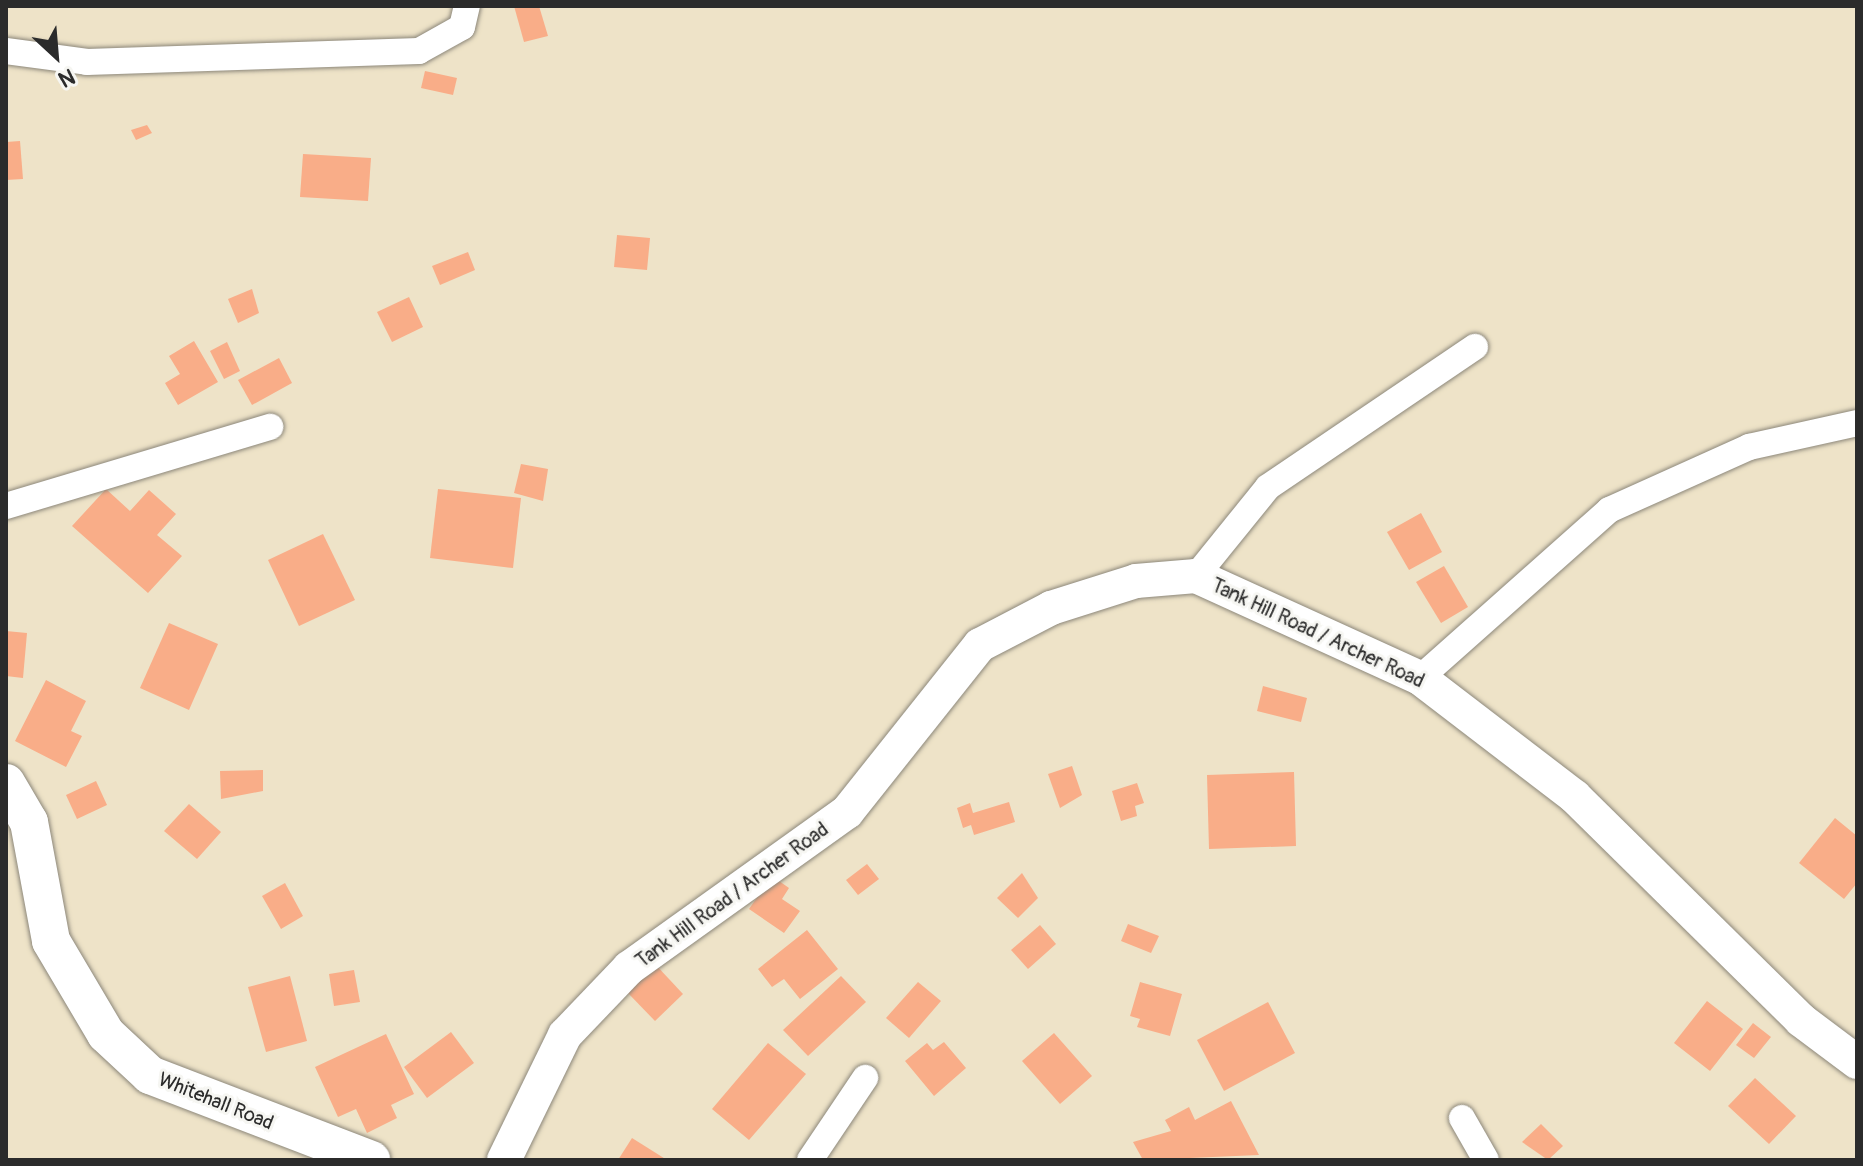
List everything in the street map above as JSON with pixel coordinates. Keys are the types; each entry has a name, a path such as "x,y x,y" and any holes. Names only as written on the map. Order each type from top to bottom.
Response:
{"main road":[{"name":"Whitehall Road","path":"6,783 29,822 51,941 106,1034 150,1075 371,1160"}],"street":[{"path":"6,51 87,62 419,51 462,27 467,6"},
{"path":"1196,576 1268,487 1475,347"},
{"path":"1420,678 1609,510 1749,447 1857,423"},
{"path":"6,506 270,427"},
{"name":"Tank Hill Road / Archer Road","path":"504,1160 565,1035 629,968 847,812 980,645 1051,608 1136,581 1196,576 1420,678 1575,797 1801,1020 1857,1062"},
{"path":"810,1160 865,1078"},
{"path":"1462,1118 1486,1160"}],"building":[{"path":"514,6 539,6 548,36 524,42"},
{"path":"425,71 457,78 453,95 421,88"},
{"path":"147,125 152,133 136,140 131,130"},
{"path":"20,141 23,179 6,180 6,142"},
{"path":"303,154 371,158 368,201 300,197"},
{"path":"617,235 650,238 647,270 614,267"},
{"path":"468,252 475,270 440,285 432,266"},
{"path":"252,289 259,313 238,323 228,299"},
{"path":"409,297 423,327 392,342 377,312"},
{"path":"194,341 218,382 178,405 165,383 180,374 169,356"},
{"path":"227,342 240,371 224,379 210,351"},
{"path":"279,358 292,383 252,405 238,380"},
{"path":"521,464 548,469 543,501 514,493"},
{"path":"106,489 130,511 149,490 176,514 157,535 182,556 148,593 72,526"},
{"path":"438,489 521,498 513,568 430,558"},
{"path":"1421,513 1442,552 1409,570 1387,532"},
{"path":"323,534 355,600 299,626 268,560"},
{"path":"1444,566 1468,607 1441,623 1416,582"},
{"path":"169,623 218,644 189,710 140,688"},
{"path":"6,631 27,633 23,678 6,676"},
{"path":"46,680 86,701 71,731 82,736 66,767 15,741"},
{"path":"1263,686 1307,698 1301,722 1257,711"},
{"path":"1072,766 1082,795 1060,808 1048,774"},
{"path":"263,770 263,791 221,799 220,771"},
{"path":"1294,772 1296,846 1209,849 1207,775"},
{"path":"96,781 107,805 77,819 66,795"},
{"path":"1137,783 1144,803 1135,806 1137,816 1121,821 1112,791"},
{"path":"1009,802 1015,822 974,835 971,825 963,828 957,808 970,803 973,813"},
{"path":"189,804 221,832 197,859 164,831"},
{"path":"1835,818 1857,836 1857,883 1844,899 1799,863"},
{"path":"867,864 879,879 858,895 846,880"},
{"path":"1022,873 1038,898 1018,918 997,898"},
{"path":"772,876 789,888 782,899 800,911 784,933 749,909"},
{"path":"285,883 303,916 281,929 262,896"},
{"path":"1128,924 1159,936 1151,953 1121,941"},
{"path":"1040,925 1056,944 1028,969 1011,950"},
{"path":"807,930 838,969 800,999 784,979 772,987 758,969"},
{"path":"655,964 683,994 655,1021 626,991"},
{"path":"354,970 360,1002 334,1006 329,974"},
{"path":"290,976 307,1041 266,1052 248,987"},
{"path":"841,976 866,1002 808,1056 783,1030"},
{"path":"918,982 941,1001 909,1038 886,1018"},
{"path":"1140,982 1182,994 1170,1036 1137,1027 1140,1019 1130,1016"},
{"path":"1707,1001 1743,1029 1710,1071 1674,1043"},
{"path":"1268,1002 1295,1053 1224,1091 1197,1040"},
{"path":"1753,1023 1771,1037 1754,1058 1736,1045"},
{"path":"451,1032 474,1063 427,1098 404,1067"},
{"path":"1054,1033 1092,1076 1060,1104 1022,1061"},
{"path":"386,1034 414,1094 391,1105 397,1118 367,1133 356,1109 338,1117 315,1067"},
{"path":"944,1042 966,1068 934,1096 905,1061 927,1043 933,1050"},
{"path":"768,1043 806,1074 749,1140 712,1109"},
{"path":"1755,1078 1796,1116 1769,1144 1728,1106"},
{"path":"1231,1101 1259,1155 1143,1160 1133,1142 1171,1131 1165,1120 1189,1107 1195,1120"},
{"path":"1541,1124 1563,1146 1548,1160 1522,1142"},
{"path":"632,1138 667,1160 618,1160"}]}
